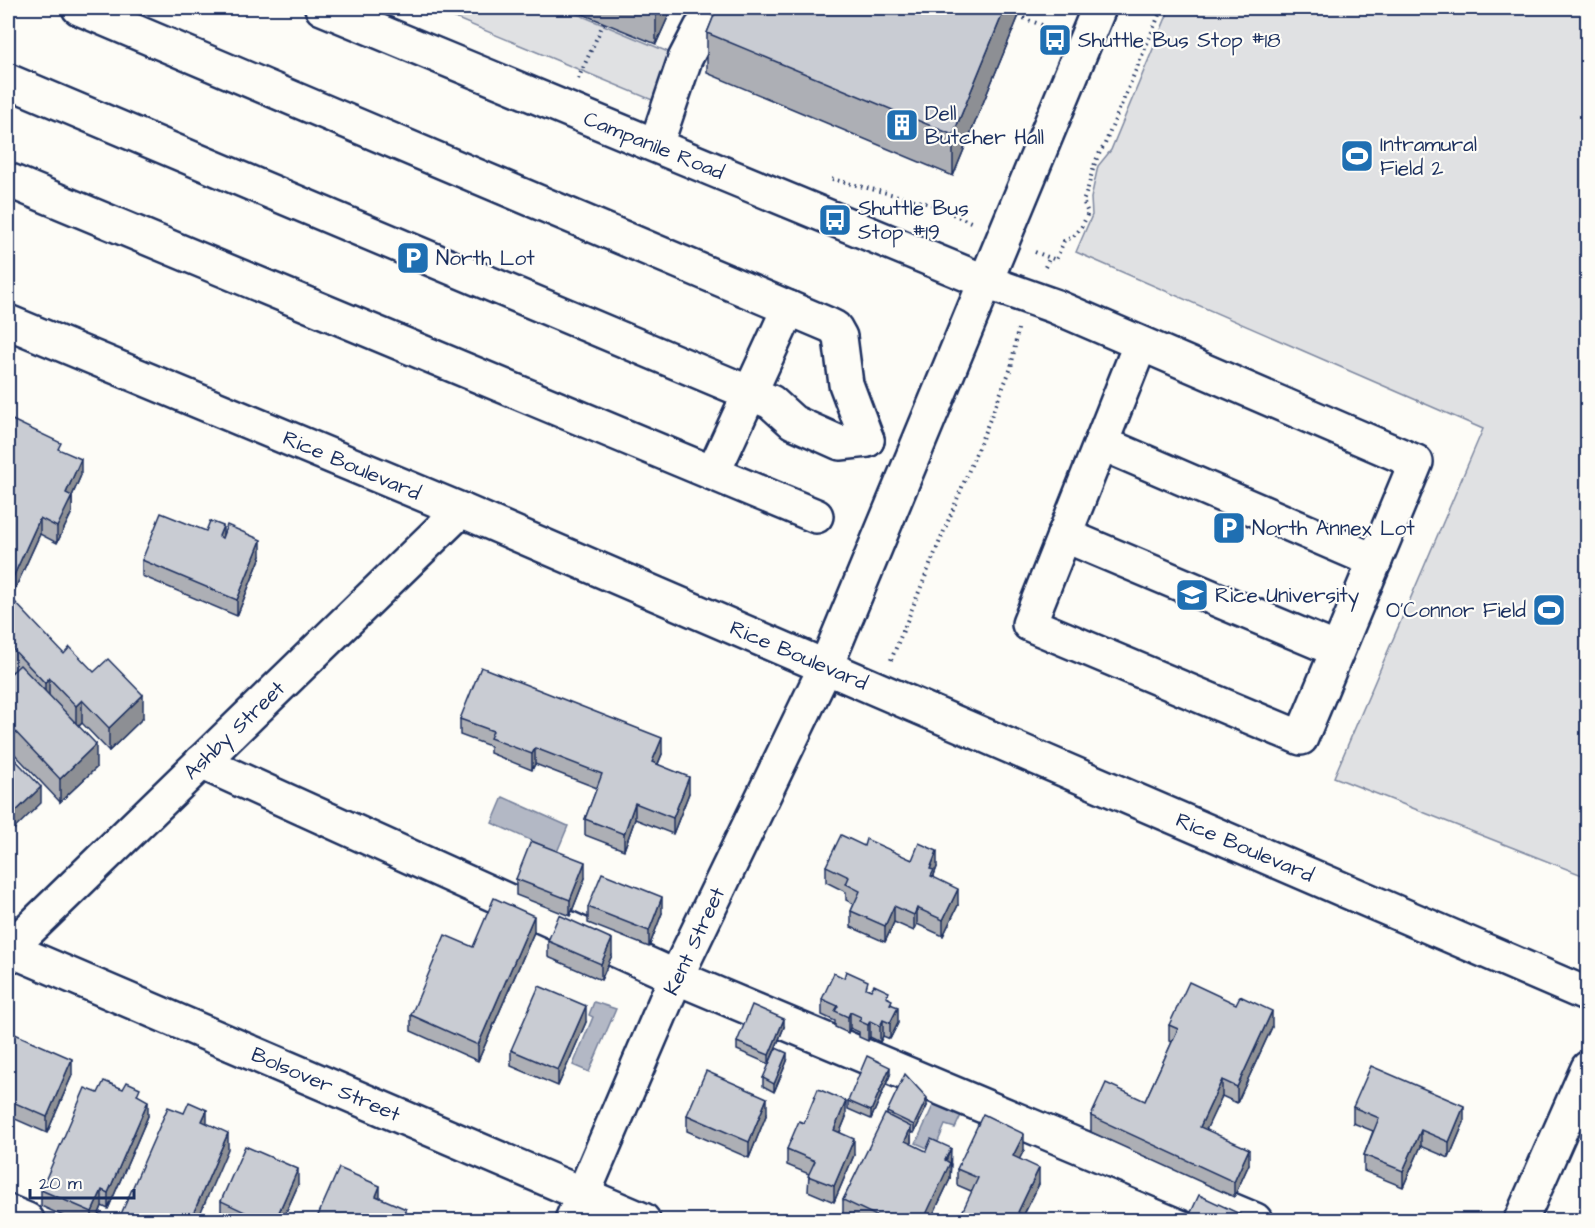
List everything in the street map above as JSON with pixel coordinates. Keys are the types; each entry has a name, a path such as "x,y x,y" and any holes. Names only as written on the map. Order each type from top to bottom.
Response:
{"street":[{"path":"79,8 835,328 840,337 846,384 867,440"},
{"name":"Campanile Road","path":"322,8 986,282 1032,298 1416,462 1375,561"},
{"name":"Kent Street","path":"578,1207 676,977 826,666 1099,8"},
{"path":"656,145 684,59 701,28"},
{"path":"8,81 760,397 792,403 850,427 867,440 911,459"},
{"path":"8,180 816,516"},
{"path":"713,473 760,397 789,308"},
{"name":"Rice Boulevard","path":"8,322 461,510 1587,995"},
{"path":"1101,443 1375,561 1301,738 1029,624 1064,535 1140,345"},
{"name":"Ashby Street","path":"8,950 461,510"},
{"path":"1064,535 1337,650"},
{"path":"201,762 676,977 1255,1221"},
{"name":"Bolsover Street","path":"8,950 578,1207 643,1221"},
{"path":"1521,1221 1587,1068"},
{"path":"8,1212 27,1221"}],"path":[{"path":"1035,252 1056,260 1064,241 1076,237 1084,224 1088,213 1083,201 1090,184 1093,161 1104,146 1162,8"},
{"path":"1018,16 1059,32"},
{"path":"566,108 604,22"},
{"path":"891,660 1011,368 1016,349 1016,335 1050,257"}],"shaded area":[{"path":"431,8 563,8 685,59 669,107"},
{"path":"1170,8 1587,8 1587,877 1334,777 1483,429 1076,252 1092,215 1091,198 1098,166 1111,150"},
{"path":"503,797 568,826 557,852 492,823"},
{"path":"594,1002 616,1009 589,1072 573,1065 593,1017 589,1015"},
{"path":"937,1097 964,1109 955,1128 945,1125 934,1151 916,1143"}],"building":[{"name":"Dell Butcher Hall","path":"717,8 1005,8 953,135 707,33"},
{"path":"8,418 61,443 58,449 81,459 66,493 72,496 57,527 40,518 9,586 8,586"},
{"path":"161,513 206,531 210,521 223,526 219,536 222,538 227,525 261,540 237,600 142,560"},
{"path":"14,601 64,654 70,647 94,672 108,659 143,695 109,728 82,700 76,706 49,678 45,683 8,644 8,608"},
{"path":"20,665 96,744 60,779 8,724 8,676"},
{"path":"481,667 662,738 652,762 689,777 673,818 635,803 624,834 585,819 602,774 535,748 532,754 490,738 493,731 460,719"},
{"path":"8,752 41,787 8,819"},
{"path":"841,835 864,846 866,839 912,860 919,843 937,851 930,869 934,870 931,876 958,889 943,920 917,908 914,915 894,906 885,926 851,911 860,891 846,884 849,877 826,866"},
{"path":"531,841 585,862 570,900 516,879"},
{"path":"602,873 662,897 649,931 588,907"},
{"path":"494,898 534,916 478,1045 411,1015 445,935 473,947"},
{"path":"559,915 612,939 601,964 548,941"},
{"path":"846,971 868,981 866,988 871,990 874,985 889,992 886,997 892,1000 890,1004 898,1007 890,1023 883,1020 880,1026 870,1021 868,1025 859,1021 861,1017 850,1012 848,1017 835,1011 838,1006 822,999 834,973 844,978"},
{"path":"1189,982 1236,1004 1240,996 1272,1011 1237,1087 1222,1080 1200,1127 1249,1149 1234,1182 1091,1116 1106,1083 1145,1101 1178,1029 1169,1025"},
{"path":"539,986 586,1006 558,1070 511,1050"},
{"path":"752,1005 784,1019 769,1055 737,1042"},
{"path":"8,1031 72,1059 47,1117 13,1102 11,1116 8,1119"},
{"path":"776,1048 787,1053 774,1084 763,1078"},
{"path":"867,1056 890,1067 871,1111 848,1101"},
{"path":"1371,1066 1464,1106 1449,1142 1421,1130 1403,1171 1364,1155 1379,1118 1353,1107"},
{"path":"706,1071 767,1098 749,1142 687,1115"},
{"path":"905,1074 927,1098 914,1125 887,1112"},
{"path":"104,1081 123,1089 127,1082 140,1088 137,1095 148,1101 108,1193 102,1190 92,1212 41,1190 85,1088 98,1093"},
{"path":"818,1089 846,1101 834,1130 854,1139 834,1186 808,1176 815,1161 787,1149 799,1121 804,1123"},
{"path":"189,1102 207,1110 202,1121 228,1133 190,1221 118,1221 168,1107 184,1113"},
{"path":"885,1114 911,1127 905,1141 926,1151 931,1139 951,1148 945,1160 950,1163 923,1221 887,1221 843,1200"},
{"path":"983,1114 1024,1134 1013,1156 1039,1168 1018,1212 1021,1214 1018,1221 958,1221 978,1178 957,1169"},
{"path":"245,1146 298,1169 275,1221 264,1221 221,1201"},
{"path":"339,1168 380,1186 376,1196 406,1209 401,1221 316,1220"},
{"path":"1199,1195 1240,1214 1237,1221 1187,1221"}],"place":[{"name":"Shuttle Bus Stop #18","path":"1055,40"},
{"name":"Dell Butcher Hall","path":"902,125"},
{"name":"Intramural Field 2","path":"1357,156"},
{"name":"Shuttle Bus Stop #19","path":"835,220"},
{"name":"North Lot","path":"413,258"},
{"name":"North Annex Lot","path":"1229,528"},
{"name":"Rice University","path":"1192,595"},
{"name":"O'Connor Field","path":"1549,610"}]}
